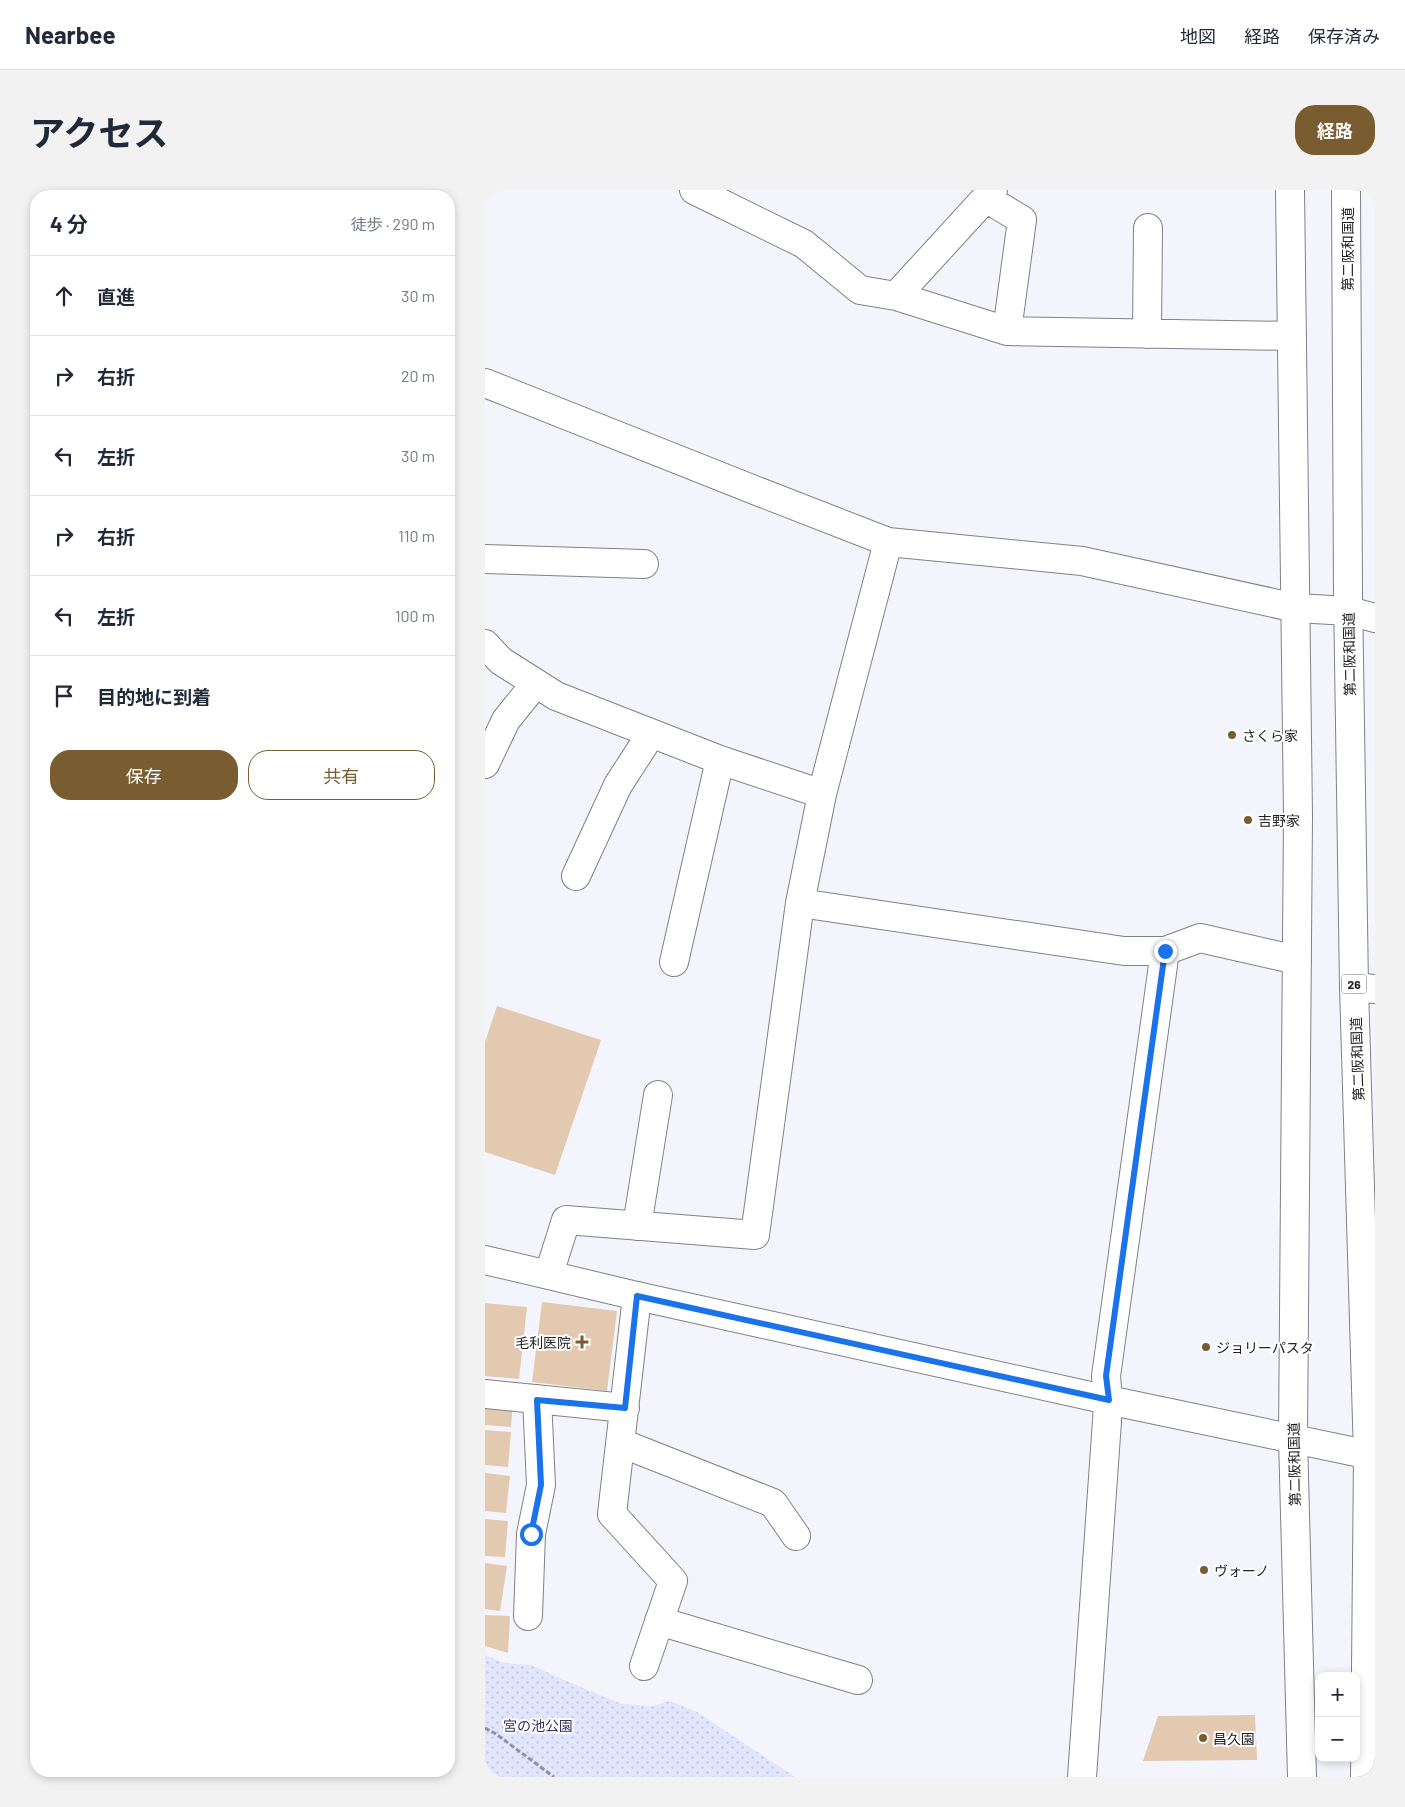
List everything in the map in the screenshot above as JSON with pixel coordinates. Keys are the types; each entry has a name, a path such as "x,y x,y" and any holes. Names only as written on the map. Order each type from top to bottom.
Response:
{"main road":[{"path":"694,190 804,244 859,290 896,296 1007,331 1292,336"},
{"name":"第二阪和国道","path":"1290,190 1296,608 1297,960 1293,1438 1302,1777"},
{"name":"第二阪和国道","path":"1346,190 1349,611 1365,988 1372,1456 1365,1777"},
{"path":"896,296 989,194 1022,220 1007,331"},
{"path":"1147,334 1148,228"},
{"path":"485,383 888,542 1082,561 1296,608 1349,611 1375,618"},
{"path":"549,1274 566,1220 755,1235 800,903 822,794 888,542"},
{"path":"485,559 644,564"},
{"path":"485,644 501,661 556,696 720,760 822,794"},
{"path":"485,764 506,720 536,683"},
{"path":"576,876 618,785 651,734"},
{"path":"674,962 720,760"},
{"path":"800,903 1124,951 1165,951 1200,938 1297,960"},
{"path":"1082,1777 1109,1400 1106,1376 1165,951"},
{"path":"637,1226 658,1095"},
{"path":"485,1260 637,1296 1372,1456"},
{"path":"637,1296 612,1514 673,1581 644,1666"},
{"path":"485,1394 625,1408"},
{"path":"528,1616 531,1534 541,1485 537,1400"},
{"path":"621,1443 773,1503 796,1536"},
{"path":"659,1621 858,1680"}],"path":[{"path":"485,1728 554,1777"}],"green space":[{"name":"宮の池公園","path":"485,1655 504,1663 531,1665 622,1704 652,1706 670,1701 697,1712 795,1777 485,1777"}],"building":[{"path":"497,1006 601,1040 555,1175 485,1152 485,1042"},
{"path":"542,1302 617,1311 607,1391 532,1382"},
{"path":"485,1303 527,1307 519,1379 485,1376"},
{"path":"485,1401 513,1403 511,1427 485,1425"},
{"path":"485,1430 511,1432 508,1467 485,1465"},
{"path":"485,1473 510,1476 506,1513 485,1511"},
{"path":"485,1519 508,1521 505,1557 485,1556"},
{"path":"485,1563 507,1566 500,1611 485,1609"},
{"path":"485,1615 510,1616 508,1653 485,1646"},
{"name":"昌久園","path":"1255,1715 1257,1760 1143,1761 1158,1716"}],"place":[{"name":"さくら家","path":"1232,735"},
{"name":"吉野家","path":"1248,820"},
{"name":"毛利医院","path":"582,1342"},
{"name":"ジョリーパスタ","path":"1206,1347"},
{"name":"ヴォーノ","path":"1204,1570"},
{"name":"昌久園","path":"1203,1738"}],"route":[{"path":"531,1534 541,1485 537,1400 625,1408 637,1296 1109,1400 1106,1376 1165,951"}]}
